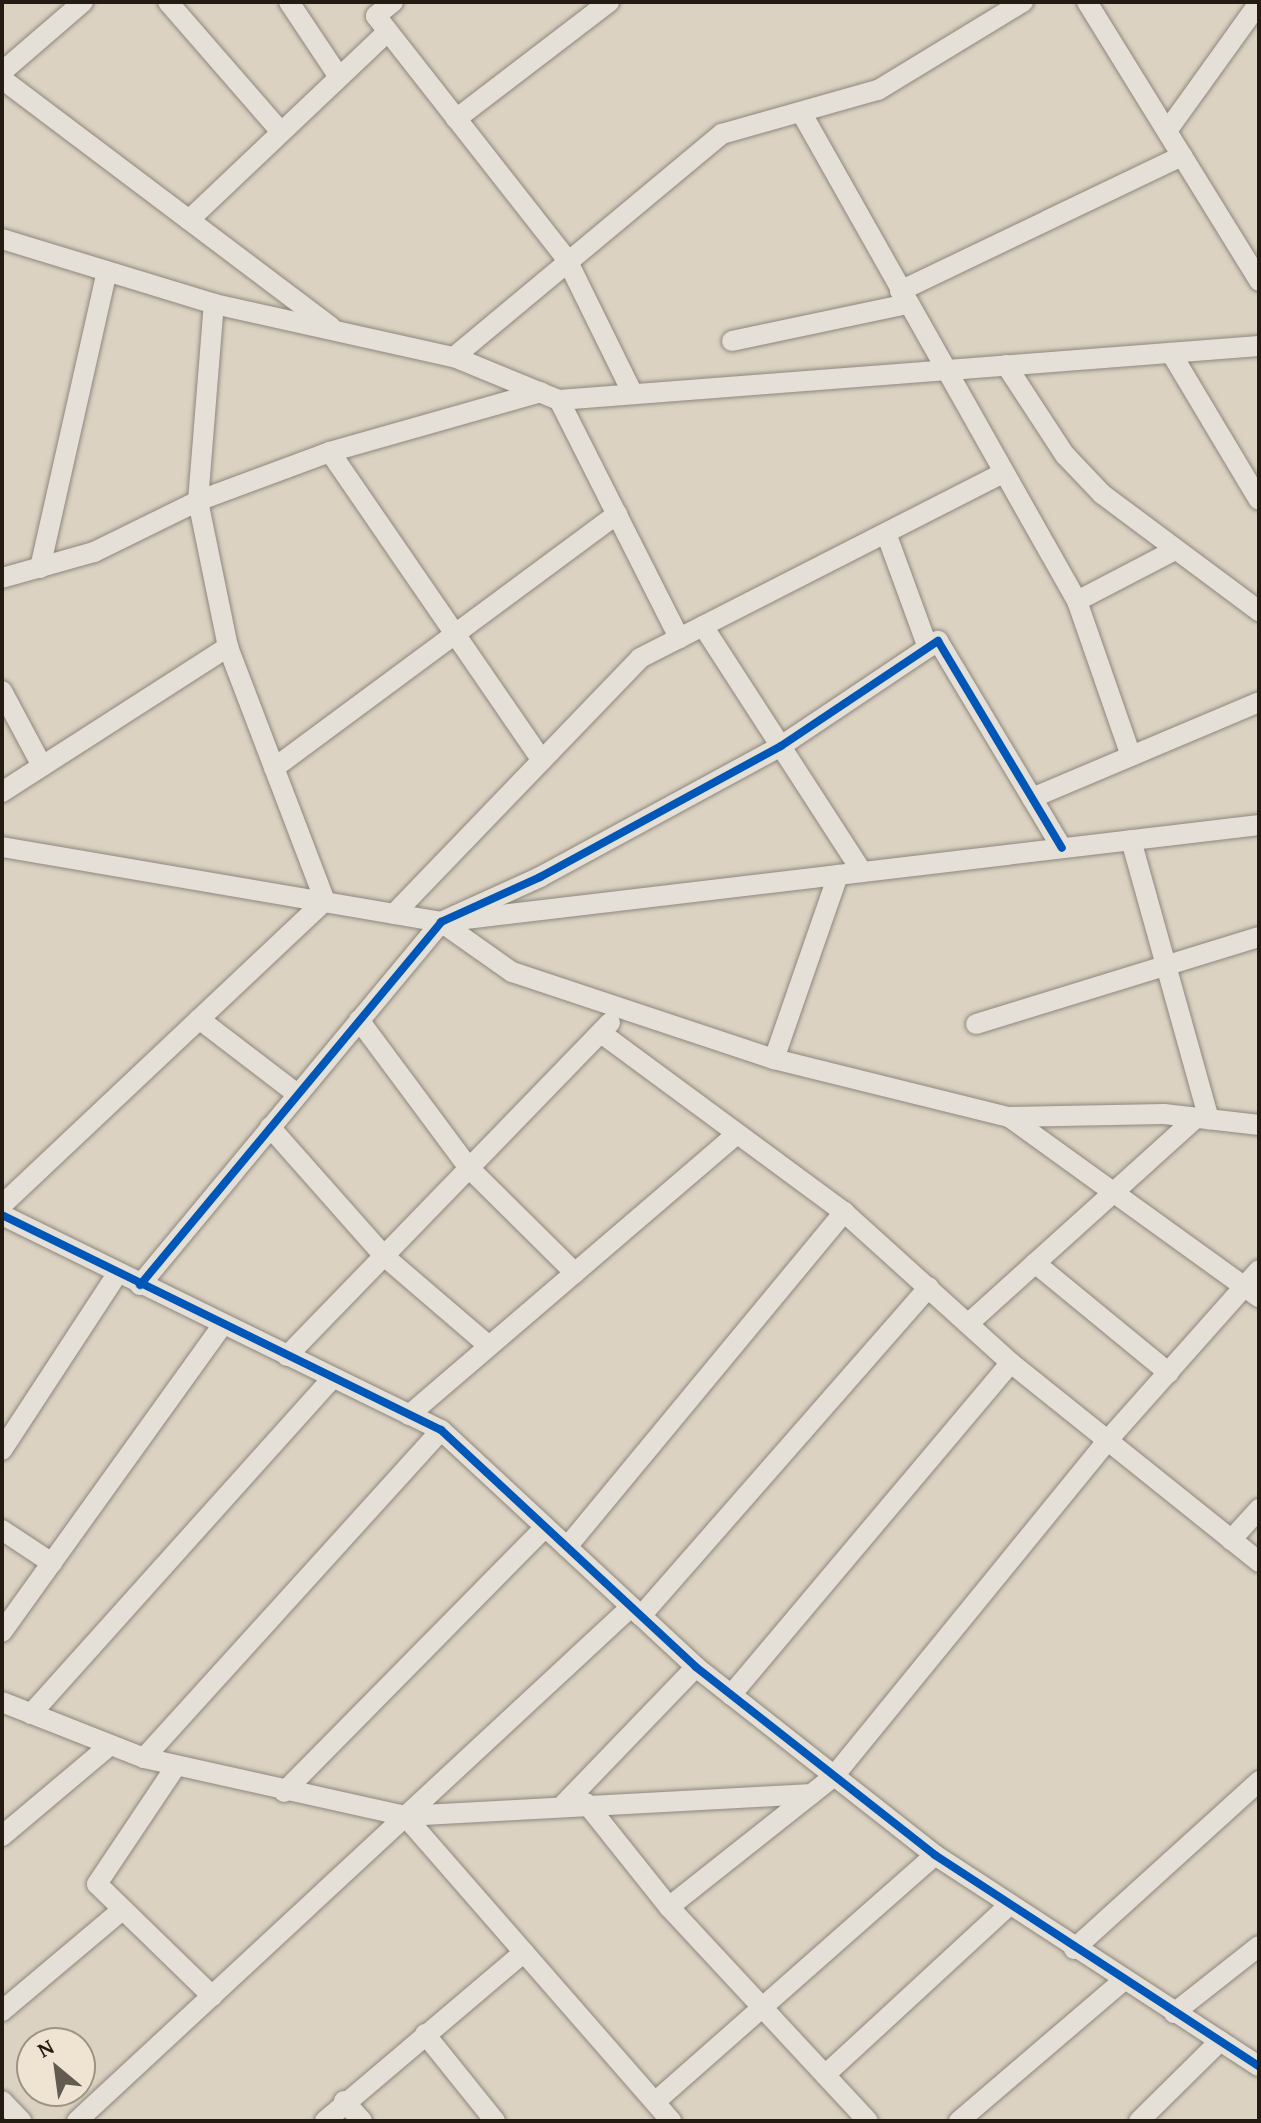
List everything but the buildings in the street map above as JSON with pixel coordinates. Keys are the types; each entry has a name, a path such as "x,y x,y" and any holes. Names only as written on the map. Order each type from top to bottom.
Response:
{"street":[{"path":"2,72 83,2"},
{"path":"168,2 281,132"},
{"path":"289,2 339,77"},
{"path":"393,2 376,16 567,260 633,394"},
{"path":"456,119 609,2"},
{"path":"454,357 722,134 878,90 1023,2"},
{"path":"1087,2 1259,281"},
{"path":"1167,131 1259,3"},
{"path":"189,220 388,31"},
{"path":"2,79 338,332"},
{"path":"801,112 1077,601 1131,756"},
{"path":"732,341 904,298 1182,156"},
{"path":"2,239 106,274 214,304 454,357 550,396 617,514 679,638"},
{"path":"40,568 106,274"},
{"path":"214,304 198,501 228,647 325,901"},
{"path":"2,578 94,552 198,501 330,452 550,396 633,394 1259,346"},
{"path":"1171,353 1259,500"},
{"path":"1006,365 1065,455 1102,494 1173,551 1259,611"},
{"path":"330,452 542,760"},
{"path":"394,914 640,658 1003,473"},
{"path":"274,768 617,514"},
{"path":"886,533 928,648"},
{"path":"1077,601 1173,551"},
{"path":"703,626 862,872"},
{"path":"140,1285 441,922 540,877 781,746 938,641 1062,848"},
{"path":"2,792 228,647"},
{"path":"2,691 42,766"},
{"path":"1032,798 1259,702"},
{"path":"5,853 325,901 441,922 1259,825"},
{"path":"1131,840 1166,965 1203,1118"},
{"path":"774,1059 838,875"},
{"path":"2,1205 325,901"},
{"path":"441,922 512,972 774,1059 1009,1117 1203,1118 1259,1125"},
{"path":"976,1024 1259,937"},
{"path":"287,1356 624,1009"},
{"path":"199,1019 297,1094"},
{"path":"359,1020 469,1168 575,1273"},
{"path":"601,1033 844,1212 1011,1363 1259,1562"},
{"path":"669,1907 834,1776 1108,1440 1255,1285 1112,1194 1009,1117"},
{"path":"969,1323 1112,1194 1203,1118"},
{"path":"270,1127 384,1256 489,1346"},
{"path":"409,1415 736,1135"},
{"path":"567,1547 844,1212"},
{"path":"2,1215 117,1274 441,1430 696,1667 935,1855 1123,1981 1259,2066"},
{"path":"1035,1263 1169,1373"},
{"path":"2,1450 117,1274"},
{"path":"77,2121 405,1816 636,1611 929,1287"},
{"path":"2,1632 223,1325"},
{"path":"731,1695 1011,1363"},
{"path":"31,1714 332,1378"},
{"path":"144,1758 441,1430"},
{"path":"1231,1540 1259,1509"},
{"path":"284,1792 545,1527"},
{"path":"2,1530 52,1563"},
{"path":"564,1804 696,1667"},
{"path":"2,1702 144,1758 284,1792 405,1816 564,1804 811,1794"},
{"path":"2,1836 109,1746"},
{"path":"176,1766 97,1884 212,1996"},
{"path":"1074,1949 1259,1781"},
{"path":"586,1803 669,1907 868,2121"},
{"path":"405,1816 669,2120"},
{"path":"655,2102 935,1855"},
{"path":"825,2075 1009,1905"},
{"path":"2,2011 123,1909"},
{"path":"1174,2013 1259,1946"},
{"path":"325,2121 344,2101 524,1952"},
{"path":"959,2121 1123,1981"},
{"path":"425,2034 495,2121"},
{"path":"1139,2121 1220,2041"},
{"path":"344,2101 362,2121"},
{"path":"3,2105 21,2121"}],"cycle path":[{"path":"140,1285 441,922 540,877 781,746 938,641 1062,848"},
{"path":"2,1215 441,1430 696,1667 935,1855 1259,2066"}]}
